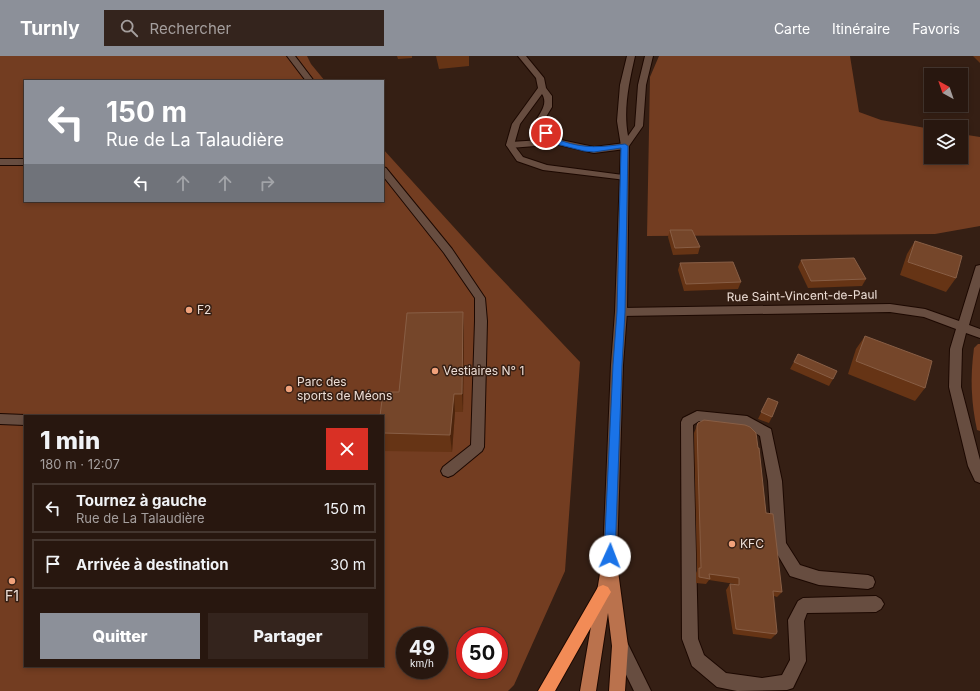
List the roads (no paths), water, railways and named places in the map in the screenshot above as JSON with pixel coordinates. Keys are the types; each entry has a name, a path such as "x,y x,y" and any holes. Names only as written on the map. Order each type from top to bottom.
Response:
{"highway":[{"path":"546,691 603,592"}],"main road":[{"path":"588,691 610,556"},
{"path":"610,556 620,646 617,691"}],"street":[{"path":"291,56 309,80"},
{"path":"522,56 540,78 542,88 548,96 548,107 540,120 546,133 558,142"},
{"path":"610,556 617,365 621,312 623,178 625,146 621,123 624,85 631,56"},
{"path":"510,145 558,142 594,150 625,146 639,126 642,85 649,56"},
{"path":"510,145 516,124 542,88"},
{"path":"510,145 520,159 546,168 623,178"},
{"path":"0,162 24,162"},
{"path":"384,171 448,251 480,298 481,321 477,447 448,471"},
{"path":"980,268 956,349 955,387 975,466 980,477"},
{"name":"Rue Saint-Vincent-de-Paul","path":"621,312 890,308 925,313 980,334"},
{"path":"868,582 819,578 795,571 779,545 775,481 766,433 747,421 697,416 687,422 690,639 698,660 723,681 762,686 787,682 798,662 796,620 803,606 876,604"},
{"path":"0,419 24,420"},
{"path":"620,646 643,691"}],"place":[{"name":"F2","path":"189,310"},
{"name":"Vestiaires N° 1","path":"435,371"},
{"name":"Parc des sports de Méons","path":"289,389"},
{"name":"KFC","path":"732,544"},
{"name":"F1","path":"12,581"}]}
